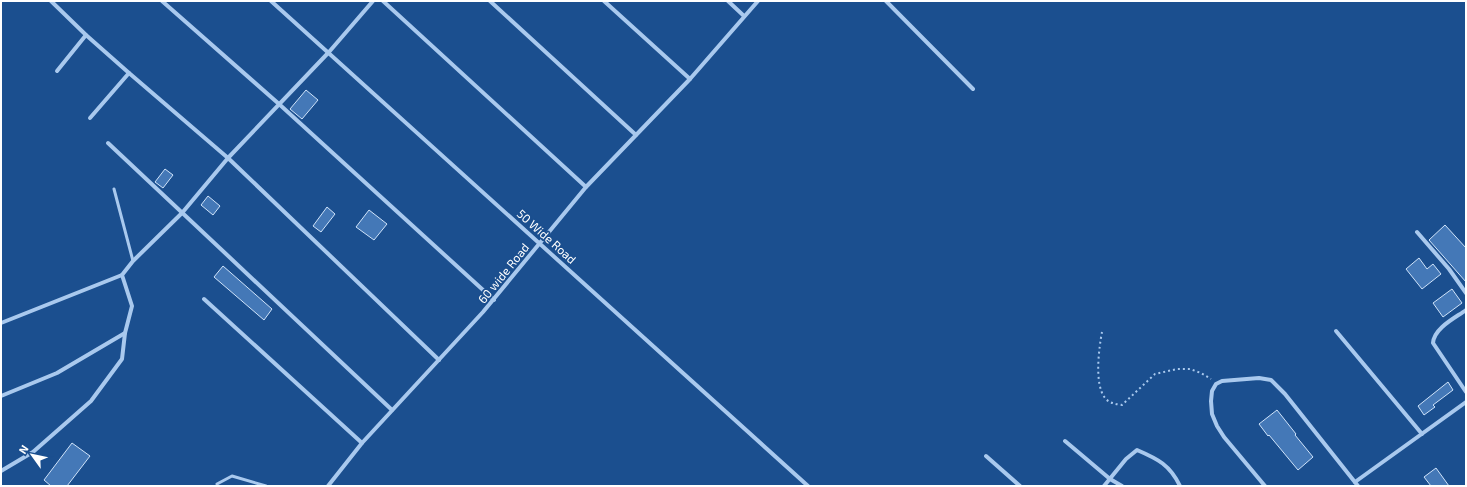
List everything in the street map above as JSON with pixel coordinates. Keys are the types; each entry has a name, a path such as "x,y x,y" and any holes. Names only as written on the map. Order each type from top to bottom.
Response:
{"street":[{"path":"51,1 86,35 228,158 439,360"},
{"path":"162,1 279,104 494,300"},
{"name":"50 Wide Road","path":"271,1 808,486"},
{"path":"1,323 122,275 133,261 182,213 228,158 329,52 374,1"},
{"path":"383,1 586,187"},
{"path":"490,1 636,135"},
{"path":"604,1 690,79"},
{"path":"728,1 744,16"},
{"name":"60 wide Road","path":"328,486 362,443 484,312 586,187 690,79 758,1"},
{"path":"886,1 972,89"},
{"path":"57,71 86,35"},
{"path":"90,118 129,73"},
{"path":"108,143 392,410"},
{"path":"1418,232 1466,293"},
{"path":"1,471 33,452 91,401 122,359 125,333 132,306 122,275"},
{"path":"204,299 362,443"},
{"path":"1466,310 1437,332 1433,343 1466,392"},
{"path":"1336,332 1422,434"},
{"path":"1,396 57,373 125,333"},
{"path":"1265,486 1224,437 1212,414 1212,391 1216,384 1222,381 1258,378 1271,380 1357,484 1466,402"},
{"path":"1065,441 1110,479 1122,486"},
{"path":"1104,486 1126,459 1137,450 1163,463 1174,474 1180,486"},
{"path":"986,456 1020,486"}],"lane":[{"path":"114,189 133,261"},
{"path":"218,484 232,476 266,486"}],"path":[{"path":"1102,332 1099,346 1098,370 1104,398 1111,403 1122,405 1154,374 1177,369 1190,369 1201,373 1216,384"}],"building":[{"path":"306,90 318,100 302,119 290,109"},
{"path":"165,169 173,175 163,188 155,182"},
{"path":"208,196 220,206 213,215 201,205"},
{"path":"327,207 335,214 321,232 313,226"},
{"path":"369,210 387,224 374,240 356,227"},
{"path":"1445,225 1466,248 1466,282 1429,240"},
{"path":"1419,258 1427,269 1433,264 1441,274 1422,289 1406,269"},
{"path":"223,266 272,309 264,320 214,277"},
{"path":"1452,289 1462,303 1443,317 1433,303"},
{"path":"1448,382 1453,390 1433,405 1435,407 1424,415 1418,406"},
{"path":"1277,410 1313,457 1298,470 1259,424"},
{"path":"72,443 90,456 67,486 51,486 44,480"},
{"path":"1436,468 1449,486 1431,486 1424,477"}]}
